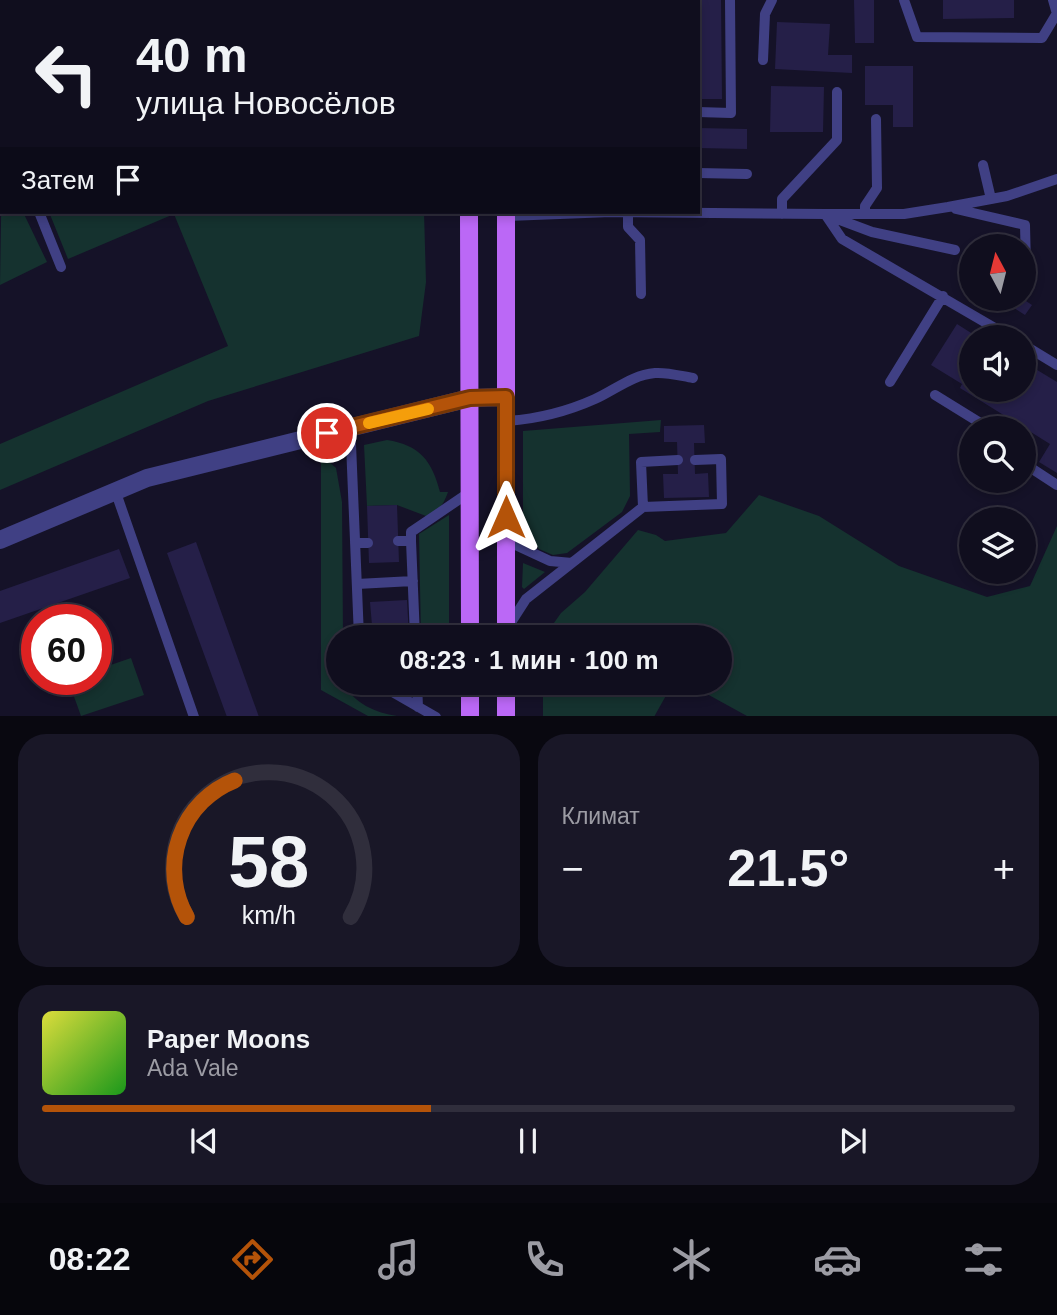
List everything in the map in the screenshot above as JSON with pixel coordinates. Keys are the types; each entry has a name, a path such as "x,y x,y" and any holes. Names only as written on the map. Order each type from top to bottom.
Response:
{"main road":[{"path":"469,214 470,625"},
{"path":"506,214 506,625"},
{"path":"470,695 470,716"},
{"path":"506,695 506,716"}],"street":[{"path":"0,540 115,491 182,468 470,398 506,397"}],"lane":[{"path":"700,112 731,113 730,0"},
{"path":"763,60 765,14 772,0"},
{"path":"904,0 917,37 1042,38 1057,14 1053,0"},
{"path":"782,214 782,199 837,140 837,92"},
{"path":"865,214 865,206 877,188 876,118"},
{"path":"983,165 991,199"},
{"path":"700,173 747,174"},
{"path":"700,213 904,214 991,199 1057,179"},
{"path":"948,207 1025,225 1025,234"},
{"path":"40,214 61,267"},
{"path":"628,214 628,227 640,240 641,294"},
{"path":"825,214 872,232 955,250"},
{"path":"825,214 842,239 991,325"},
{"path":"890,382 943,296"},
{"path":"1036,352 1057,365"},
{"path":"506,421 537,419 566,410 598,398 624,382 656,373 693,378"},
{"path":"935,395 969,416"},
{"path":"348,428 351,444 359,625"},
{"path":"511,625 526,599 643,507 722,505 721,459 695,460"},
{"path":"643,507 641,462 678,460"},
{"path":"1036,471 1057,485"},
{"path":"115,491 194,716"},
{"path":"415,625 411,531 470,491"},
{"path":"398,541 411,541"},
{"path":"507,541 550,561 572,562"},
{"path":"355,543 368,543"},
{"path":"357,584 413,582"},
{"path":"397,695 436,716"},
{"path":"418,695 418,707"}],"green space":[{"path":"1,214 24,214 47,262 0,285"},
{"path":"50,214 174,214 68,259"},
{"path":"174,214 424,214 426,282 419,336 208,401 0,490 0,444 228,346"},
{"path":"661,420 660,432 629,434 630,496 622,512 567,553 553,555 539,549 523,526 523,431"},
{"path":"387,440 416,450 428,463 440,492 448,492 434,512 426,516 397,505 367,506 364,445"},
{"path":"327,460 336,468 342,502 343,625 326,625 326,693 321,690 321,461"},
{"path":"759,495 819,516 899,566 987,597 1036,584 1036,573 1057,526 1057,716 747,716 709,695 732,695 732,625 552,625 638,530 656,535 665,541 726,533"},
{"path":"449,515 449,625 421,625 419,534"},
{"path":"523,563 545,572 524,589 522,587"},
{"path":"131,658 144,695 81,716 73,695 112,695 112,665"},
{"path":"330,695 352,695 366,706 397,716 368,716"},
{"path":"543,695 666,695 655,716 543,716"}],"building":[{"path":"700,0 721,0 722,99 700,99"},
{"path":"854,0 874,0 874,43 855,43"},
{"path":"943,0 1014,0 1014,18 943,19"},
{"path":"777,22 830,24 828,55 852,55 852,73 775,69"},
{"path":"865,66 913,66 913,127 893,127 893,105 865,105"},
{"path":"771,86 824,87 823,132 770,132"},
{"path":"700,128 747,129 747,149 700,148"},
{"path":"957,324 959,325 959,382 931,365"},
{"path":"1036,369 1057,382 1057,473 1039,462 1050,444 1036,435 1036,416 1005,416 982,402 1036,402"},
{"path":"704,425 705,443 694,443 695,474 708,473 709,497 664,498 663,474 678,474 677,442 664,442 664,426"},
{"path":"397,505 399,562 369,563 367,506"},
{"path":"196,542 259,716 227,716 167,553"},
{"path":"119,549 130,578 55,604 21,604 21,616 0,623 0,591"},
{"path":"407,600 408,625 372,625 370,602"}],"slow traffic":[{"path":"369,423 428,409"}],"route":[{"path":"327,433 470,398 506,397 506,517"}]}
